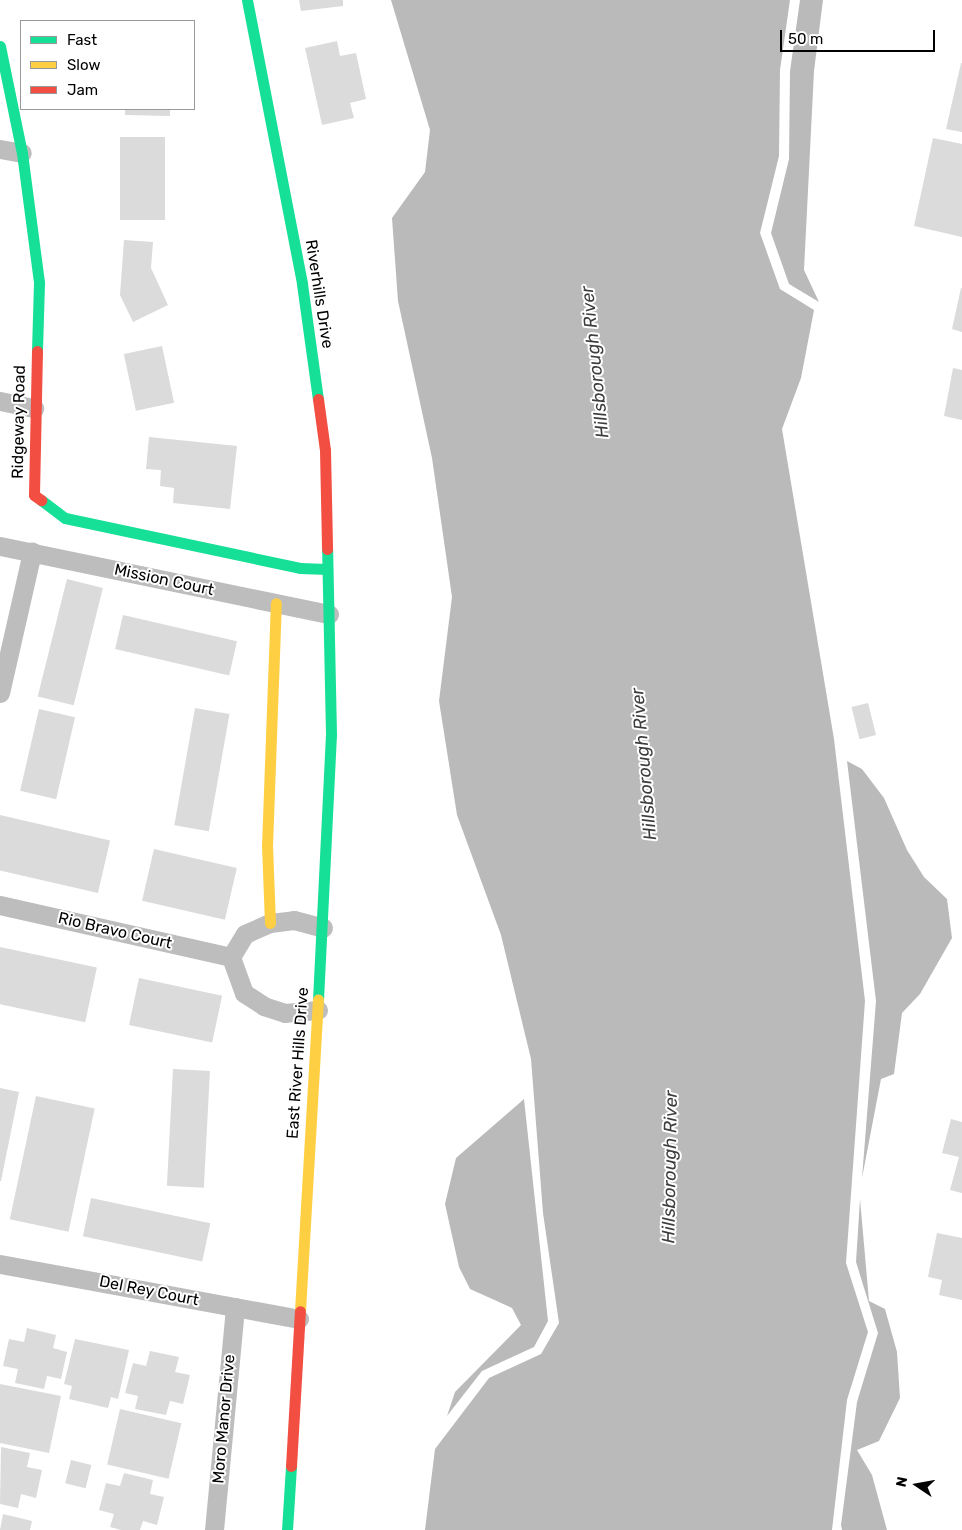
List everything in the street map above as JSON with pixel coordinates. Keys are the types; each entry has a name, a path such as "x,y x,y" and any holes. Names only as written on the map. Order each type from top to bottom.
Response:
{"street":[{"name":"Riverhills Drive","path":"247,0 304,302 325,450 328,606"},
{"name":"Ridgeway Road","path":"0,46 22,153 39,283 34,408 34,495 65,518 300,568 327,569"},
{"path":"0,149 22,153"},
{"path":"0,401 34,408"},
{"name":"Mission Court","path":"0,546 276,603 328,606"},
{"path":"0,693 32,552"},
{"path":"270,923 267,846 276,603"},
{"name":"East River Hills Drive","path":"287,1530 323,928 331,734 328,606"},
{"name":"Rio Bravo Court","path":"0,905 230,957"},
{"path":"318,1010 285,1013 264,1006 244,993 230,957 245,934 270,923 294,920 323,928"},
{"name":"Del Rey Court","path":"0,1265 299,1319"},
{"name":"Moro Manor Drive","path":"214,1530 235,1307"}],"water":[{"name":"Hillsborough River","path":"391,0 790,0 780,70 779,156 760,233 780,289 814,310 801,378 782,429 834,739 865,1001 846,1263 868,1332 847,1400 832,1530 425,1530 435,1449 489,1378 541,1354 559,1323 543,1213 531,1059 501,935 457,815 439,701 452,597 432,458 398,301 392,218 425,172 430,130"},
{"path":"800,0 823,0 814,71 804,270 819,302 789,284 771,233 789,159 790,71"},
{"path":"847,761 862,769 884,798 907,850 924,877 947,899 952,938 920,994 902,1013 894,1074 881,1079 862,1178 876,1001"},
{"path":"524,1099 548,1321 534,1347 482,1371 447,1416 455,1392 521,1325 512,1308 470,1289 459,1267 445,1204 456,1158"},
{"path":"860,1199 869,1301 885,1309 897,1352 900,1398 879,1441 857,1450 872,1475 887,1530 842,1530 841,1525 857,1402 878,1333 856,1262"}],"building":[{"path":"299,0 343,0 343,6 301,11"},
{"path":"337,41 340,56 356,53 366,99 350,103 354,118 322,125 305,48"},
{"path":"962,63 962,132 946,129"},
{"path":"125,110 170,110 170,116 125,115"},
{"path":"120,137 165,137 165,220 120,220"},
{"path":"933,138 962,144 962,237 914,226"},
{"path":"124,240 153,242 151,268 168,305 133,322 120,295"},
{"path":"962,288 962,332 952,329"},
{"path":"162,346 174,403 136,411 124,354"},
{"path":"953,368 962,370 962,420 944,416"},
{"path":"149,437 237,446 230,509 173,503 174,488 160,486 161,470 146,469"},
{"path":"67,579 103,588 74,705 38,696"},
{"path":"123,615 237,641 229,675 115,649"},
{"path":"868,703 876,735 859,739 852,707"},
{"path":"195,708 229,714 209,831 174,825"},
{"path":"39,709 75,717 56,799 20,791"},
{"path":"0,815 110,840 98,893 0,870"},
{"path":"154,849 237,868 225,920 142,901"},
{"path":"0,947 97,968 85,1022 0,1004"},
{"path":"139,978 222,996 212,1043 129,1025"},
{"path":"173,1069 210,1071 204,1188 167,1186"},
{"path":"0,1088 19,1092 1,1181 0,1181"},
{"path":"36,1096 95,1108 68,1232 10,1219"},
{"path":"951,1119 962,1122 962,1193 950,1190 959,1157 942,1153"},
{"path":"91,1198 210,1223 202,1262 83,1236"},
{"path":"937,1233 962,1238 962,1300 939,1295 942,1280 928,1277"},
{"path":"27,1328 56,1335 53,1348 67,1352 61,1379 47,1376 44,1389 15,1383 18,1369 3,1366 9,1339 24,1342"},
{"path":"75,1339 129,1350 118,1399 111,1397 108,1408 69,1399 72,1386 64,1384"},
{"path":"150,1351 179,1357 175,1372 190,1375 183,1404 170,1401 166,1415 135,1409 138,1396 125,1393 133,1363 146,1366"},
{"path":"0,1384 61,1396 49,1453 0,1443"},
{"path":"120,1409 181,1423 169,1479 107,1465"},
{"path":"1,1447 30,1453 27,1467 42,1470 36,1498 21,1494 18,1508 0,1504"},
{"path":"71,1460 91,1465 86,1488 65,1483"},
{"path":"124,1473 153,1480 150,1494 164,1497 157,1525 143,1521 140,1530 121,1530 110,1527 114,1514 99,1510 106,1483 120,1486"},
{"path":"3,1514 32,1521 30,1530 0,1530"}],"traffic: fast":[{"path":"247,0 302,284 318,399"},
{"path":"0,46 22,153 39,283 37,351"},
{"path":"41,500 65,518 300,568 327,569"},
{"path":"318,1000 331,734 327,549"},
{"path":"287,1530 291,1466"}],"traffic: slow":[{"path":"270,923 267,846 276,603"},
{"path":"300,1311 318,1000"}],"traffic: jam":[{"path":"37,351 34,495 41,500"},
{"path":"318,399 325,450 327,549"},
{"path":"291,1466 300,1311"}]}
